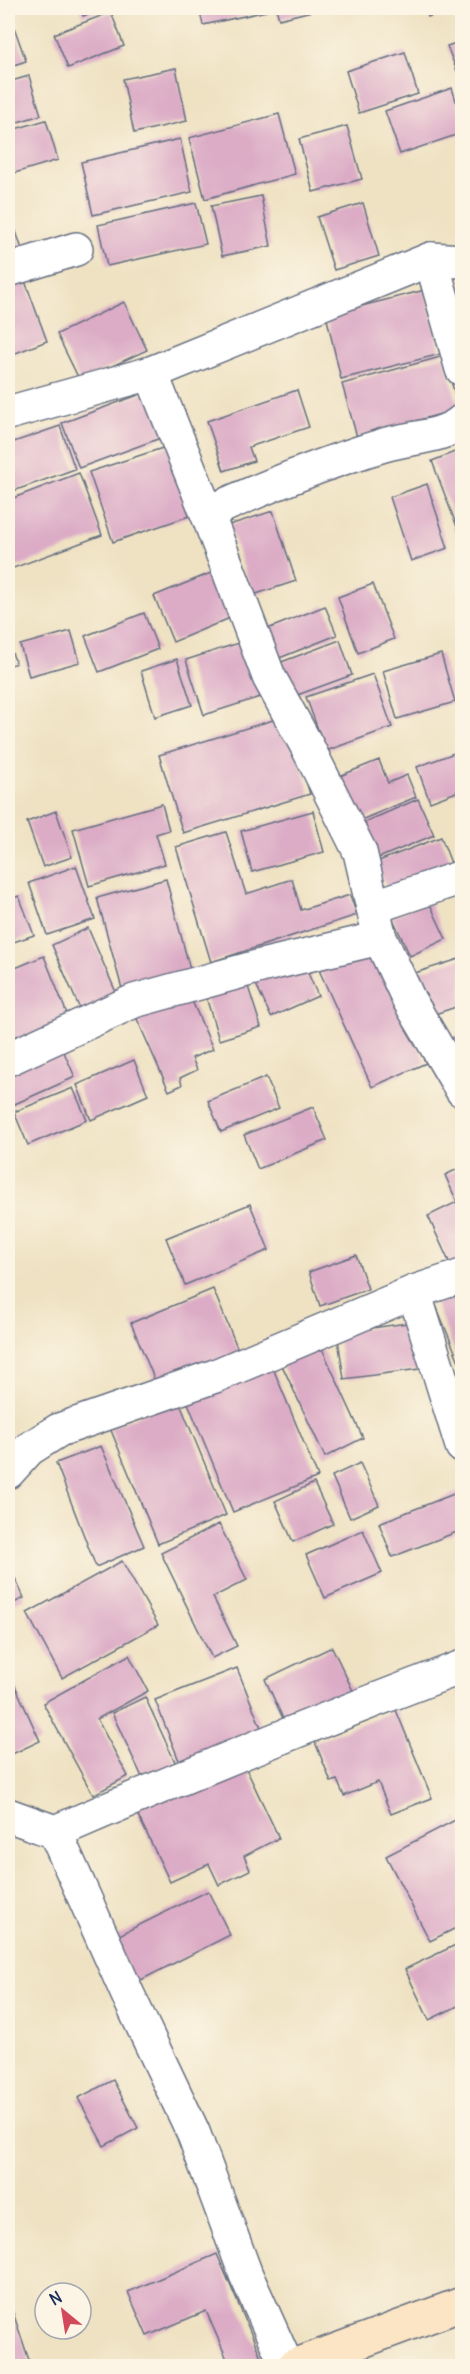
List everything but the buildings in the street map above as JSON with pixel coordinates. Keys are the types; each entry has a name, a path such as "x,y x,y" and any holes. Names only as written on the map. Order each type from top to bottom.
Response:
{"main road":[{"path":"294,2367 462,2304"}],"street":[{"path":"8,270 76,249"},
{"path":"8,413 151,373 447,260 462,369"},
{"path":"151,373 269,676 360,852 376,922 409,1000 462,1090"},
{"path":"207,513 280,480 386,444 454,429 462,421"},
{"path":"8,1059 134,1001 261,966 376,922 462,877"},
{"path":"8,1472 29,1449 59,1430 215,1376 414,1292 462,1276"},
{"path":"414,1292 462,1446"},
{"path":"8,1815 55,1832 339,1713 462,1667"},
{"path":"55,1832 193,2132 246,2275 287,2367"}]}
